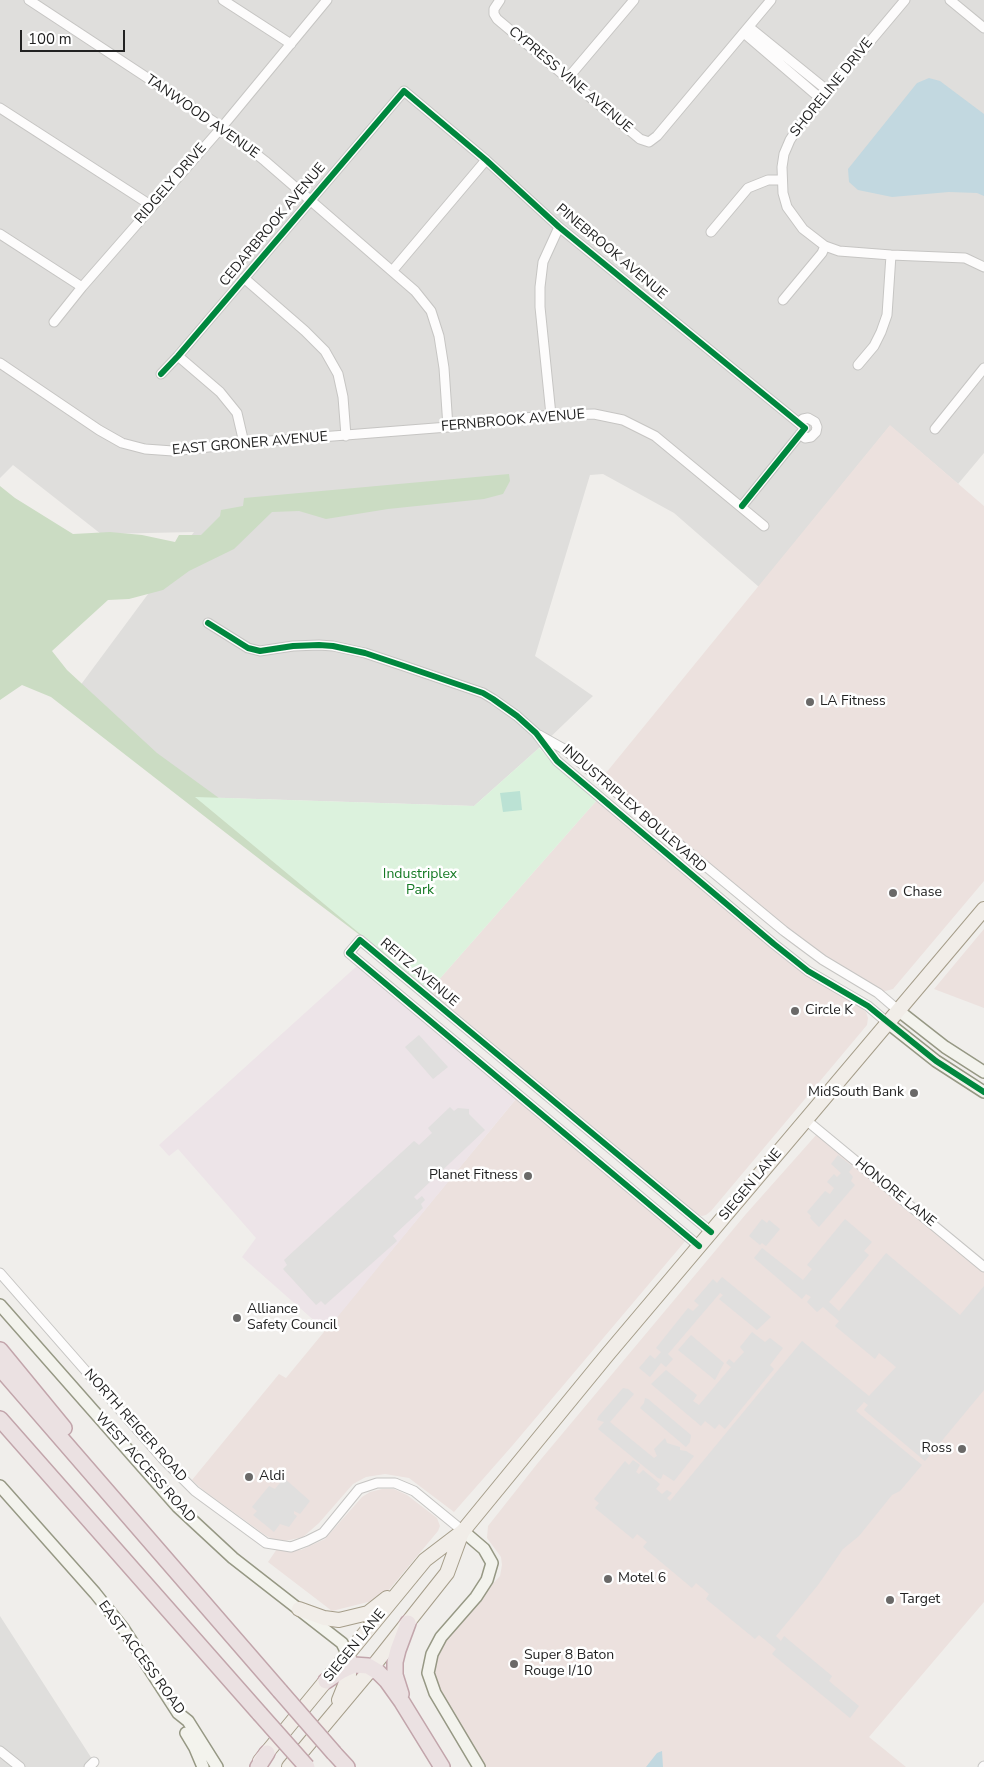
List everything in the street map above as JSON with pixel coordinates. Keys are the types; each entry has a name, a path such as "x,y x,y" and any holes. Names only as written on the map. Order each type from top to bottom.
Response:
{"highway":[{"path":"0,1350 8,1368 139,1518 178,1576 346,1767"},
{"path":"0,1419 307,1767"},
{"path":"0,1428 75,1504"},
{"path":"402,1702 397,1686 395,1662 408,1623"},
{"path":"326,1681 349,1660 382,1676 402,1702 442,1767"},
{"path":"257,1767 267,1753"}],"main road":[{"name":"SIEGEN LANE","path":"349,1660 425,1560 462,1531 699,1246 984,909"},
{"name":"INDUSTRIPLEX BOULEVARD","path":"899,1011 945,1048 984,1072"},
{"name":"INDUSTRIPLEX BOULEVARD","path":"888,1023 936,1061 984,1092"},
{"name":"WEST ACCESS ROAD","path":"0,1304 178,1507 233,1558 342,1643 349,1660"},
{"name":"EAST ACCESS ROAD","path":"0,1486 109,1610 138,1650 178,1713 188,1721 217,1767"},
{"name":"SIEGEN LANE","path":"289,1767 371,1669 446,1573 462,1531"},
{"path":"462,1531 484,1549 492,1563 487,1580 476,1597 441,1637 432,1654 428,1673 435,1693 479,1767"},
{"path":"299,1609 324,1618 339,1620 368,1613 406,1584"},
{"path":"332,1714 349,1675 349,1660"},
{"name":"SIEGEN LANE","path":"267,1753 326,1681"},
{"path":"178,1713 182,1726 196,1748 202,1767"}],"street":[{"name":"TANWOOD AVENUE","path":"30,0 222,127 393,270 415,291 431,311 439,336 444,368 448,427"},
{"path":"223,0 291,44"},
{"name":"RIDGELY DRIVE","path":"54,322 82,287 222,127 327,0"},
{"name":"CYPRESS VINE AVENUE","path":"500,0 494,10 497,19 640,139 649,142 658,136 746,30"},
{"path":"568,78 634,0"},
{"path":"771,0 746,30 825,95"},
{"name":"SHORELINE DRIVE","path":"905,0 799,126 790,140 784,154 782,180 787,207 803,230 825,246 839,251 891,256 965,258 984,267"},
{"path":"950,0 984,28"},
{"name":"PINEBROOK AVENUE","path":"404,92 486,160 559,227 801,429 742,506"},
{"name":"CEDARBROOK AVENUE","path":"161,374 404,92"},
{"path":"0,108 152,206"},
{"path":"393,270 486,160"},
{"path":"711,232 748,188 768,180 782,180"},
{"path":"551,415 540,307 540,287 543,262 559,227"},
{"path":"0,234 82,287"},
{"path":"783,300 822,253 825,246"},
{"path":"858,365 874,346 887,314 891,256"},
{"path":"244,278 325,351 338,374 343,396 346,436"},
{"path":"178,356 220,392 237,413 244,443"},
{"name":"EAST GRONER AVENUE","path":"0,363 99,430 122,443 145,449 173,451 244,443 346,436"},
{"path":"935,428 984,368"},
{"name":"FERNBROOK AVENUE","path":"346,436 551,415 594,414 623,420 655,436 764,526"},
{"name":"INDUSTRIPLEX BOULEVARD","path":"208,623 248,648 260,651 293,646 333,646 454,682 493,698 536,733 557,761 774,944 808,971 868,1006 888,1023"},
{"name":"INDUSTRIPLEX BOULEVARD","path":"536,733 564,749 784,931 824,960 878,993 899,1011"},
{"name":"REITZ AVENUE","path":"699,1246 349,953 360,940 711,1232"},
{"name":"HONORE LANE","path":"806,1120 984,1267"},
{"name":"NORTH REIGER ROAD","path":"0,1273 162,1458 195,1491 266,1543 291,1547 323,1533 359,1489 377,1483 395,1483 414,1491 462,1531"},
{"path":"0,1751 20,1767"}],"shaded area":[{"path":"0,0 984,0 984,453 958,484 890,426 759,587 674,513 603,474 590,475 535,656 593,696 539,748 474,806 195,797 68,702 194,532 101,534 13,465 0,478"},
{"path":"890,425 984,506 984,881 893,989 878,993 823,960 601,779"},
{"path":"597,800 797,968 856,1003 866,1012 868,1018 867,1025 706,1215 695,1214 429,991"},
{"path":"984,929 984,1008 934,989"},
{"path":"358,965 516,1099 326,1331 242,1257 256,1238 178,1149 169,1156 159,1145"},
{"path":"419,1035 448,1067 433,1079 405,1047"},
{"path":"516,1099 687,1239 454,1512 409,1478 385,1474 366,1477 353,1484 319,1523 303,1537 285,1541 274,1540 265,1535 192,1480 279,1374 286,1378"},
{"path":"450,1107 454,1111 458,1108 469,1109 469,1114 485,1130 414,1197 417,1200 422,1196 425,1200 421,1204 423,1208 393,1236 397,1241 325,1305 321,1301 316,1305 283,1269 287,1265 284,1260 414,1141 419,1145 432,1133 428,1128"},
{"path":"817,1134 984,1272 984,1602 869,1737 906,1767 485,1767 445,1704 433,1669 437,1652 460,1620 500,1576 501,1557 487,1538 488,1526 537,1464 746,1214"},
{"path":"838,1155 853,1167 849,1172 853,1177 851,1181 855,1185 819,1227 807,1212 825,1191 830,1194 834,1188 827,1182 834,1174 837,1177 841,1173 831,1164"},
{"path":"762,1219 767,1223 769,1220 780,1229 766,1246 762,1243 760,1245 749,1236"},
{"path":"845,1219 872,1242 864,1251 869,1255 829,1302 839,1311 886,1253 960,1315 984,1286 984,1390 925,1461 864,1410 868,1405 864,1402 856,1411 922,1465 900,1491 892,1495 859,1536 843,1549 818,1585 776,1636 781,1641 784,1636 832,1676 829,1681 859,1706 850,1718 772,1654 776,1649 759,1635 755,1639 706,1599 709,1594 696,1583 692,1588 643,1547 647,1542 637,1534 633,1539 595,1508 599,1503 594,1499 625,1461 629,1465 633,1460 640,1465 636,1472 639,1474 643,1470 660,1484 656,1489 662,1494 667,1490 672,1493 667,1498 670,1501 802,1341 869,1396 896,1367 879,1353 875,1359 835,1326 839,1321 823,1307 817,1312 807,1302 811,1297 806,1294 802,1299 754,1258 762,1248 803,1280 812,1269 807,1265"},
{"path":"722,1277 771,1317 757,1330 719,1299 723,1295 720,1293 668,1354 673,1359 666,1367 661,1363 650,1377 639,1368 650,1355 655,1359 661,1352 656,1348 688,1308 693,1311 699,1305 694,1301 713,1279 717,1283"},
{"path":"752,1332 765,1342 770,1338 783,1348 770,1365 774,1369 725,1429 719,1424 715,1429 705,1421 701,1426 651,1384 666,1370 697,1395 693,1401 699,1405 731,1367 726,1363 729,1359 734,1363 744,1352 740,1347"},
{"path":"691,1335 724,1363 715,1380 678,1350"},
{"path":"623,1388 628,1389 634,1394 610,1422 654,1458 657,1456 654,1449 665,1438 667,1443 680,1447 680,1450 694,1456 674,1481 663,1474 661,1479 658,1478 598,1429 604,1422 597,1420 598,1417"},
{"path":"645,1398 691,1435 690,1442 686,1447 640,1408"},
{"path":"284,1478 310,1501 300,1514 294,1511 294,1514 297,1516 289,1527 280,1524 274,1532 253,1515 257,1511 252,1507 269,1486 275,1489"},
{"path":"394,1489 407,1495 437,1518 440,1526 438,1531 388,1591 372,1601 332,1611 268,1562 277,1549 301,1550 325,1539 362,1497 370,1492"},
{"path":"0,1616 94,1762 89,1767 0,1767"}],"green space":[{"path":"509,474 510,481 503,494 484,499 388,509 326,519 299,511 272,512 234,549 189,571 163,590 129,599 108,600 52,651 67,670 157,753 223,801 426,985 271,868 51,697 22,685 0,700 0,486 15,498 73,534 110,532 142,535 175,542 179,535 201,535 220,516 221,510 243,506 244,498"},
{"name":"Industriplex Park","path":"539,748 555,766 597,800 429,991 195,797 474,806"},
{"path":"520,791 522,810 503,812 500,793"}],"water":[{"path":"929,78 940,81 984,114 984,196 977,193 949,192 892,197 858,190 849,182 848,169 917,83"},
{"path":"662,1751 663,1767 646,1767 657,1753"}],"cycle path":[{"path":"161,374 404,91 486,160 559,227 805,428 742,506"},
{"path":"208,623 248,648 260,651 293,646 333,646 365,653 483,693 493,699 517,716 536,733 557,761 774,944 808,971 868,1006 936,1061 984,1092"},
{"path":"699,1246 349,953 360,940 711,1232"}],"place":[{"name":"LA Fitness","path":"810,702"},
{"name":"Chase","path":"893,893"},
{"name":"Circle K","path":"795,1011"},
{"name":"MidSouth Bank","path":"914,1093"},
{"name":"Planet Fitness","path":"528,1176"},
{"name":"Alliance Safety Council","path":"237,1318"},
{"name":"Ross","path":"962,1449"},
{"name":"Aldi","path":"249,1477"},
{"name":"Motel 6","path":"608,1579"},
{"name":"Target","path":"890,1600"},
{"name":"Super 8 Baton Rouge I/10","path":"514,1664"}]}
